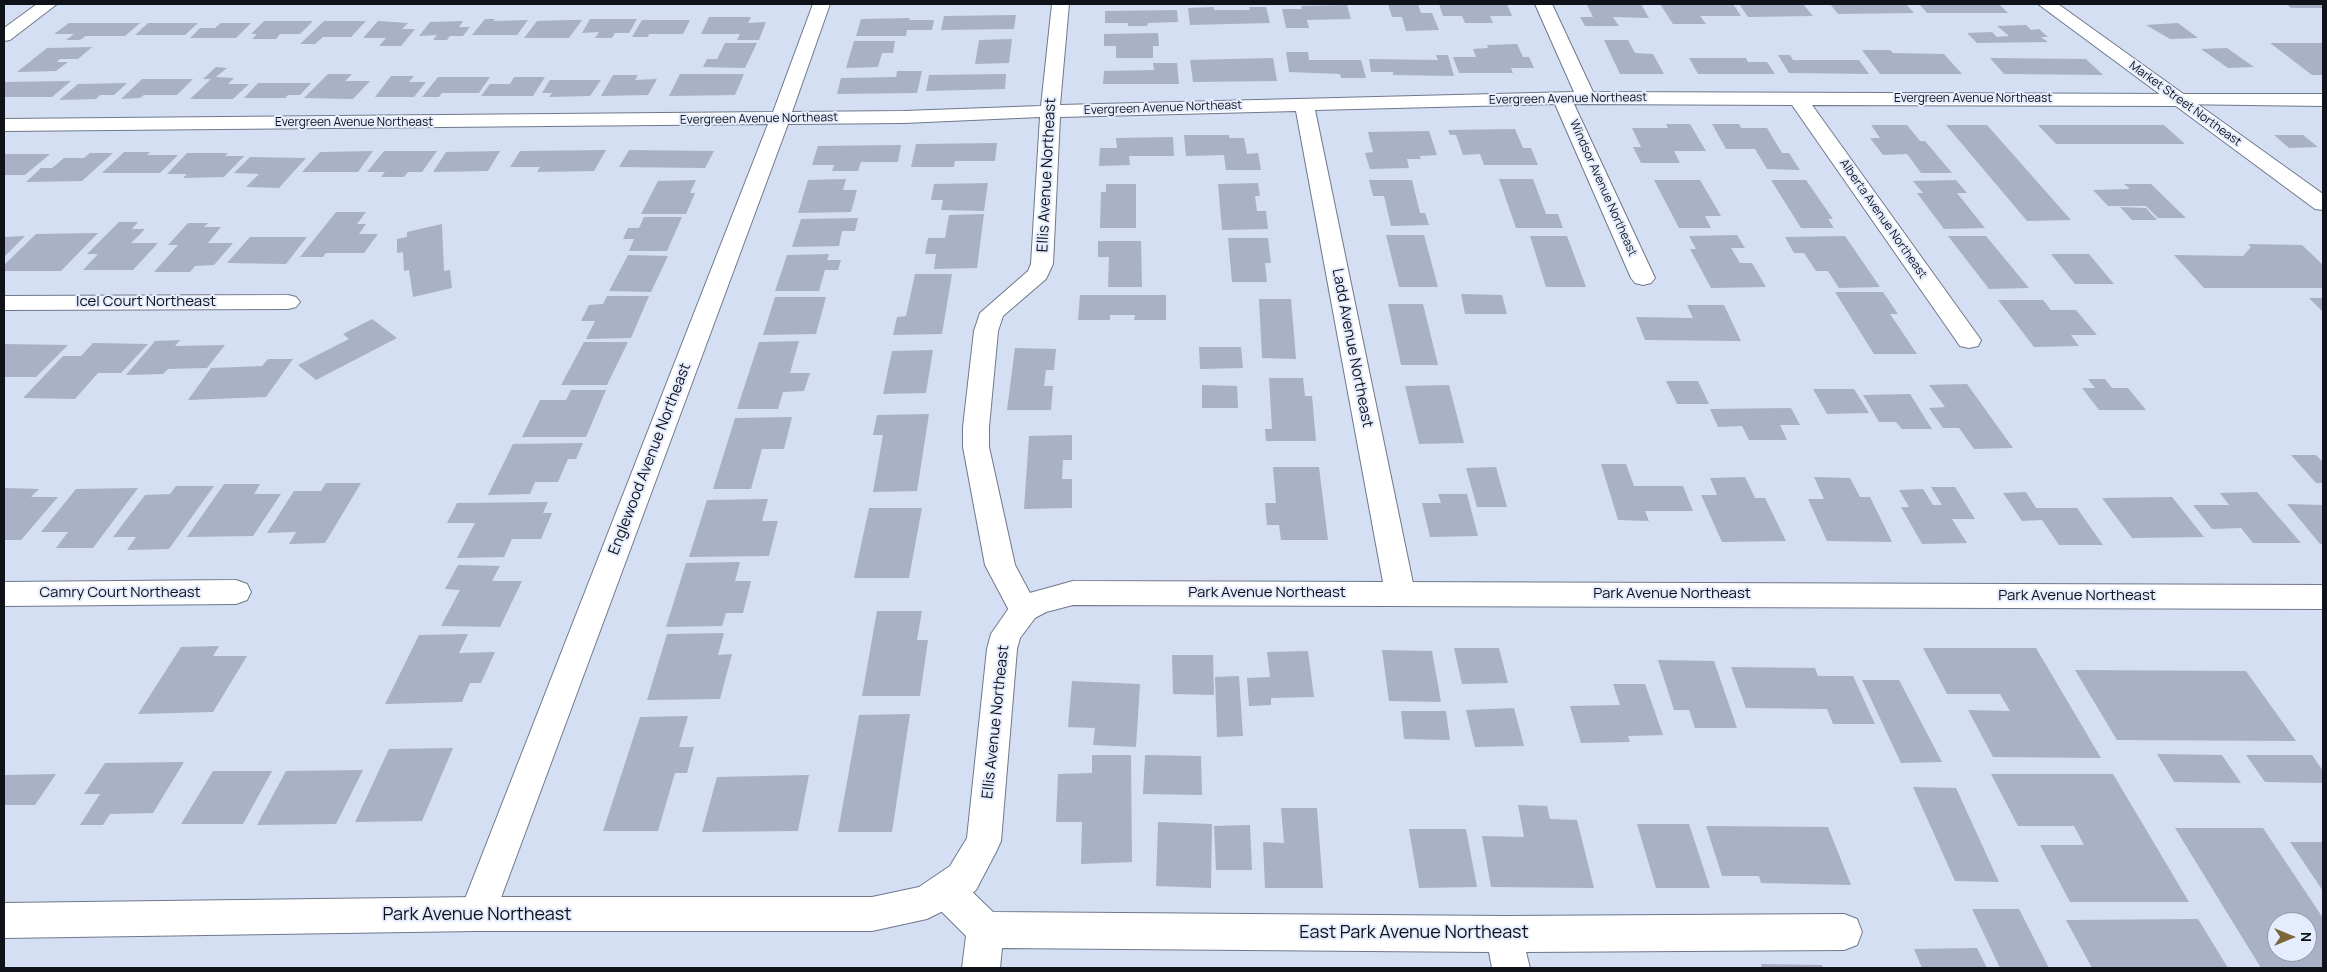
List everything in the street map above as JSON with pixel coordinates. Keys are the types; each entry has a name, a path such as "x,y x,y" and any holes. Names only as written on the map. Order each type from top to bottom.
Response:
{"street":[{"path":"4,36 48,4"},
{"name":"Englewood Avenue Northeast","path":"477,914 780,120 820,4"},
{"name":"Ellis Avenue Northeast","path":"946,891 962,878 984,841 1002,650 1006,634 1024,610 1000,565 976,447 976,428 986,331 992,313 1038,274 1042,264 1050,111 1060,4"},
{"name":"Windsor Avenue Northeast","path":"1543,4 1586,98"},
{"name":"Market Street Northeast","path":"2047,4 2323,204"},
{"name":"Evergreen Avenue Northeast","path":"4,125 780,120 1562,98 2323,100"},
{"name":"Windsor Avenue Northeast","path":"1562,98 1644,278"},
{"name":"Alberta Avenue Northeast","path":"1797,98 1969,340"},
{"name":"Ladd Avenue Northeast","path":"1304,104 1400,593"},
{"name":"Icel Court Northeast","path":"4,303 288,302"},
{"name":"Camry Court Northeast","path":"4,594 236,592"},
{"name":"Park Avenue Northeast","path":"1024,610 1037,602 1073,593 2323,597"},
{"path":"946,891 985,930 982,968"},
{"name":"Park Avenue Northeast","path":"4,921 477,914 872,914 927,902 946,891"},
{"name":"East Park Avenue Northeast","path":"985,930 1507,951 1844,932"}],"building":[{"path":"1388,4 1418,4 1421,13 1432,13 1439,30 1406,31 1402,17 1392,17"},
{"path":"1439,4 1507,4 1512,16 1490,16 1493,23 1465,23 1462,16 1443,16"},
{"path":"1641,4 1649,18 1613,17 1619,26 1585,26 1580,17 1593,17 1587,5"},
{"path":"1660,4 1733,4 1741,16 1700,16 1706,24 1673,24"},
{"path":"1739,4 1803,4 1813,16 1748,17"},
{"path":"1830,4 1906,4 1914,13 1838,14"},
{"path":"1919,4 1999,4 2008,13 1927,13"},
{"path":"2286,4 2321,4 2323,8 2291,8"},
{"path":"1347,5 1351,19 1307,20 1309,28 1286,28 1282,9 1302,9 1301,6"},
{"path":"1214,7 1214,10 1250,10 1249,7 1266,7 1270,23 1190,25 1188,8"},
{"path":"1177,10 1178,22 1148,23 1147,26 1128,26 1128,23 1105,23 1105,11"},
{"path":"1016,15 1014,29 941,30 944,16"},
{"path":"709,17 751,17 748,23 766,22 759,40 737,40 740,34 701,34"},
{"path":"910,18 909,20 934,20 932,30 907,30 906,36 856,36 861,19"},
{"path":"485,19 495,19 493,21 528,20 517,35 472,35"},
{"path":"590,19 637,19 629,33 615,33 612,38 595,38 599,32 582,33"},
{"path":"582,20 569,38 524,38 537,21"},
{"path":"642,20 690,20 683,34 649,34 648,37 632,37"},
{"path":"264,21 313,21 300,34 280,34 276,39 252,39 257,34 251,34"},
{"path":"324,21 366,21 351,37 323,37 315,44 300,44"},
{"path":"378,21 408,23 402,29 415,29 401,46 379,46 386,38 363,38"},
{"path":"463,21 459,27 470,27 463,36 450,36 447,40 433,40 437,35 419,36 430,22"},
{"path":"69,23 140,23 125,36 86,36 80,40 66,40 74,34 54,34"},
{"path":"148,23 198,23 185,35 135,35"},
{"path":"221,23 251,23 236,38 190,38 200,28 215,28"},
{"path":"2178,23 2198,38 2170,39 2146,25"},
{"path":"2026,25 2031,30 2039,29 2048,37 2041,37 2048,42 1977,43 1967,33 1992,32 1997,37 2009,36 1997,26"},
{"path":"1158,33 1159,46 1153,46 1153,58 1116,58 1116,46 1104,46 1104,34"},
{"path":"1012,39 1009,63 975,64 979,40"},
{"path":"1604,40 1628,40 1635,53 1653,54 1664,74 1620,74"},
{"path":"854,41 895,41 893,53 882,53 878,67 846,68"},
{"path":"725,43 757,43 745,68 703,67 707,59 717,59"},
{"path":"2270,43 2323,43 2323,75 2312,75"},
{"path":"1517,44 1523,57 1529,57 1534,68 1511,68 1513,73 1459,73 1453,57 1476,57 1473,49 1488,48 1487,45"},
{"path":"92,47 78,59 60,59 57,62 68,62 56,71 17,72 47,48"},
{"path":"2227,48 2254,67 2228,68 2201,49"},
{"path":"1862,50 1944,54 1962,74 1880,74"},
{"path":"1286,52 1308,52 1309,60 1361,60 1366,78 1341,78 1340,74 1289,72"},
{"path":"1436,55 1448,55 1454,76 1393,75 1393,72 1371,72 1369,59 1438,60"},
{"path":"1778,55 1790,55 1793,60 1859,60 1869,74 1789,73"},
{"path":"1273,58 1277,81 1193,82 1190,60"},
{"path":"1689,58 1746,58 1748,62 1767,62 1775,74 1698,74"},
{"path":"1990,58 2086,59 2103,75 2004,74"},
{"path":"1153,63 1177,63 1179,84 1103,84 1104,71 1154,70"},
{"path":"216,67 227,68 216,77 234,78 228,84 249,84 233,99 190,99 211,79 203,79"},
{"path":"897,71 922,71 917,93 837,94 841,78 896,77"},
{"path":"328,74 352,74 345,81 370,81 353,99 304,98"},
{"path":"680,74 744,74 735,95 669,96"},
{"path":"1006,74 1005,89 926,91 929,75"},
{"path":"613,75 638,75 635,80 657,79 648,95 601,96"},
{"path":"391,76 414,76 409,82 426,82 414,97 375,97"},
{"path":"438,77 490,77 479,93 442,93 439,97 422,97"},
{"path":"514,77 545,77 533,96 481,96 490,84 510,84"},
{"path":"142,79 193,79 177,95 144,95 140,98 121,99"},
{"path":"550,80 601,80 590,96 549,97 552,93 542,93"},
{"path":"71,81 52,97 4,97 4,82"},
{"path":"127,83 114,95 100,95 96,99 59,100 78,84"},
{"path":"258,83 311,83 300,95 288,95 285,98 244,98"},
{"path":"1666,124 1690,124 1706,151 1674,151 1680,163 1641,163 1633,147 1641,147 1632,128 1668,128"},
{"path":"1712,124 1739,124 1741,128 1767,128 1782,153 1789,153 1800,170 1767,169 1755,149 1726,149"},
{"path":"1871,125 1907,125 1920,141 1925,141 1952,173 1921,173 1907,154 1883,155 1870,138 1880,138"},
{"path":"1946,125 1987,125 2071,220 2027,221"},
{"path":"2038,125 2164,125 2185,144 2056,144"},
{"path":"1515,129 1523,148 1531,148 1538,165 1484,165 1480,154 1463,155 1456,135 1450,135 1448,130"},
{"path":"1429,131 1437,155 1420,156 1421,159 1407,159 1409,168 1370,169 1365,153 1373,152 1368,132"},
{"path":"1184,135 1229,135 1229,138 1244,138 1247,154 1258,153 1261,170 1226,170 1224,155 1186,156"},
{"path":"2274,135 2303,135 2318,147 2289,148"},
{"path":"1173,137 1174,156 1129,156 1130,165 1099,166 1100,148 1117,148 1116,138"},
{"path":"997,143 995,161 955,161 954,167 911,167 916,144"},
{"path":"901,145 898,162 861,162 858,171 832,171 834,165 812,165 818,146"},
{"path":"606,150 594,171 537,172 540,167 510,167 520,151"},
{"path":"629,150 714,151 705,168 619,167"},
{"path":"373,151 358,172 302,172 320,152"},
{"path":"384,151 437,151 422,172 408,172 404,177 381,177 385,172 367,172"},
{"path":"500,151 488,171 433,172 446,152"},
{"path":"124,152 150,152 147,155 178,155 160,173 102,173"},
{"path":"90,153 113,153 82,181 26,182 41,168 52,168 64,158 84,158"},
{"path":"187,153 228,153 225,156 244,156 224,177 183,178 187,174 167,174"},
{"path":"4,154 50,154 25,175 4,175"},
{"path":"250,157 306,158 279,188 246,187 259,174 234,173"},
{"path":"846,179 843,190 857,190 851,212 798,213 808,180"},
{"path":"1499,179 1533,179 1546,214 1558,214 1563,228 1516,228"},
{"path":"696,180 690,193 695,193 686,214 641,214 658,181"},
{"path":"1369,180 1412,180 1420,213 1425,213 1429,225 1391,226 1384,196 1373,196"},
{"path":"1654,180 1700,180 1721,216 1705,216 1711,228 1679,228"},
{"path":"1771,180 1806,180 1833,219 1828,219 1834,228 1801,228"},
{"path":"1956,180 1967,193 1957,193 1985,228 1944,229 1917,193 1923,193 1913,181"},
{"path":"988,183 984,211 941,210 943,200 931,200 934,184"},
{"path":"1258,183 1260,196 1255,196 1257,211 1266,211 1268,229 1222,230 1218,184"},
{"path":"1106,184 1136,184 1136,228 1100,228 1101,192 1106,192"},
{"path":"2124,184 2151,184 2186,218 2158,218 2146,206 2108,206 2093,190 2130,189"},
{"path":"2120,207 2146,208 2157,220 2132,220"},
{"path":"336,212 366,212 357,224 366,224 359,234 378,234 364,253 326,253 323,257 300,257"},
{"path":"984,214 977,268 934,269 936,254 925,254 928,238 945,238 949,215"},
{"path":"644,217 682,217 667,251 629,251 634,239 623,239 628,228 639,228"},
{"path":"858,218 855,231 842,231 839,246 792,247 801,219"},
{"path":"119,222 138,222 132,229 145,229 131,243 158,243 133,270 83,270 98,254 87,254"},
{"path":"188,223 208,223 204,227 221,227 208,243 233,243 214,265 195,266 190,272 154,272 178,245 168,245"},
{"path":"442,224 444,271 450,270 452,288 413,297 409,270 404,271 403,252 397,253 397,239 407,237 407,232"},
{"path":"98,233 61,271 4,271 4,265 36,234"},
{"path":"1386,235 1424,235 1438,287 1399,287"},
{"path":"1737,235 1745,248 1731,248 1740,263 1752,263 1766,287 1711,288 1690,249 1696,249 1689,236"},
{"path":"25,236 4,257 4,237"},
{"path":"1530,236 1567,236 1586,287 1546,287"},
{"path":"1845,236 1880,287 1839,288 1828,271 1816,271 1804,253 1794,253 1785,237"},
{"path":"1948,236 1986,236 2029,288 1989,289"},
{"path":"250,237 307,237 286,264 227,263"},
{"path":"1228,238 1268,238 1271,263 1265,263 1267,282 1232,282"},
{"path":"1098,241 1141,241 1142,287 1108,287 1109,257 1098,257"},
{"path":"2248,244 2302,245 2323,265 2323,288 2204,288 2174,255 2243,256 2251,247"},
{"path":"829,254 827,260 841,260 838,270 825,270 819,291 775,291 787,255"},
{"path":"2051,254 2089,254 2114,284 2075,284"},
{"path":"628,255 668,256 651,292 609,291"},
{"path":"915,274 952,274 942,334 893,335 897,317 906,316"},
{"path":"1835,292 1883,292 1898,314 1890,314 1917,354 1874,354"},
{"path":"1461,294 1502,295 1507,314 1465,314"},
{"path":"1080,295 1166,295 1166,320 1134,320 1135,315 1110,315 1110,320 1078,320"},
{"path":"607,296 649,296 631,338 586,339 595,321 581,321 589,305 603,304"},
{"path":"775,297 826,297 816,334 763,335"},
{"path":"2309,298 2323,298 2323,312"},
{"path":"1259,299 1291,299 1296,359 1262,358"},
{"path":"1998,300 2043,300 2051,310 2076,310 2097,335 2071,335 2079,346 2034,347"},
{"path":"1388,304 1423,304 1438,365 1401,365"},
{"path":"1687,305 1724,305 1741,341 1645,340 1636,317 1693,318"},
{"path":"372,319 397,338 316,380 298,365 349,339 343,334"},
{"path":"180,340 175,346 225,345 207,368 168,369 163,374 126,375 155,341"},
{"path":"799,341 790,373 810,373 804,391 783,392 778,409 737,409 759,342"},
{"path":"584,342 628,342 607,385 561,385"},
{"path":"93,343 148,344 121,373 98,373 75,399 23,398 63,356 81,356"},
{"path":"4,344 68,345 36,377 4,377"},
{"path":"1199,347 1241,347 1243,368 1200,369"},
{"path":"1015,348 1056,349 1054,370 1046,370 1044,386 1053,386 1051,410 1007,410"},
{"path":"933,350 926,393 883,394 892,351"},
{"path":"268,359 293,359 266,397 188,400 211,368 262,366"},
{"path":"1269,378 1303,378 1305,396 1312,396 1316,441 1266,441 1265,429 1272,429"},
{"path":"2088,379 2105,379 2112,388 2128,388 2146,410 2099,410 2082,388 2095,388"},
{"path":"1666,381 1698,381 1709,404 1677,404"},
{"path":"1967,384 2013,448 1974,449 1959,428 1943,428 1929,408 1945,407 1929,385"},
{"path":"1202,385 1237,386 1238,408 1202,408"},
{"path":"1449,385 1464,443 1419,444 1405,386"},
{"path":"1813,389 1854,389 1869,413 1827,414"},
{"path":"571,390 606,390 586,437 522,437 540,400 566,400"},
{"path":"1910,394 1932,429 1902,429 1896,422 1879,422 1863,395"},
{"path":"1791,408 1800,425 1780,425 1787,440 1749,440 1742,426 1718,427 1710,409"},
{"path":"929,414 917,491 873,492 883,435 873,435 877,415"},
{"path":"792,417 784,449 762,449 751,489 713,489 735,418"},
{"path":"1072,435 1072,460 1063,460 1062,479 1072,479 1072,508 1024,509 1029,436"},
{"path":"583,443 576,459 568,459 558,482 535,482 530,494 488,495 513,444"},
{"path":"2291,455 2316,455 2323,462 2323,483 2316,483"},
{"path":"1601,464 1626,464 1634,486 1683,486 1693,511 1645,511 1649,521 1618,520"},
{"path":"1273,467 1319,467 1328,540 1281,540 1279,525 1267,525 1265,503 1276,503"},
{"path":"1496,467 1507,507 1477,507 1466,468"},
{"path":"1745,477 1755,498 1765,498 1786,541 1722,542 1701,495 1717,495 1710,478"},
{"path":"1814,477 1850,478 1860,497 1870,497 1892,542 1827,541 1808,499 1824,499"},
{"path":"326,483 361,483 325,543 289,544 296,532 267,533 294,491 321,491"},
{"path":"224,484 260,484 254,494 281,494 253,536 187,537"},
{"path":"176,486 214,486 169,549 127,550 136,537 113,537 145,495 170,494"},
{"path":"1931,487 1955,487 1975,519 1952,519 1967,543 1922,544 1901,507 1909,507 1899,490 1923,489 1933,505 1942,505"},
{"path":"4,488 39,489 31,497 58,497 21,540 4,540"},
{"path":"138,488 93,548 56,548 68,532 41,532 76,489"},
{"path":"2026,492 2036,508 2077,508 2103,545 2059,545 2042,520 2022,521 2003,493"},
{"path":"2257,492 2301,543 2253,543 2241,528 2212,529 2193,505 2229,505 2220,493"},
{"path":"1438,494 1467,494 1478,536 1430,537 1422,503 1441,503"},
{"path":"2172,497 2204,537 2132,538 2102,498"},
{"path":"768,499 762,521 778,521 769,556 689,557 707,500"},
{"path":"548,502 543,513 552,513 541,539 512,539 504,557 457,558 475,523 447,523 457,503"},
{"path":"2287,504 2323,505 2323,544 2320,544"},
{"path":"869,508 922,508 909,578 854,578"},
{"path":"740,562 735,581 751,581 743,613 726,613 722,626 666,627 686,563"},
{"path":"458,565 500,566 492,581 522,581 500,627 441,626 460,590 445,589"},
{"path":"877,611 922,611 917,640 928,640 920,696 862,696"},
{"path":"724,633 718,655 732,654 720,699 647,700 667,634"},
{"path":"468,634 459,653 495,652 481,683 470,683 462,702 385,704 419,635"},
{"path":"219,646 213,656 247,656 213,712 138,714 181,647"},
{"path":"1454,648 1499,648 1508,683 1462,684"},
{"path":"1923,648 2036,648 2101,758 1993,757 1968,710 2010,711 2000,694 1947,694"},
{"path":"1382,650 1432,651 1441,702 1389,701"},
{"path":"1308,651 1314,697 1271,698 1271,705 1249,706 1247,678 1270,677 1267,652"},
{"path":"1172,655 1213,655 1214,695 1173,694"},
{"path":"1658,660 1714,661 1737,728 1695,728 1689,710 1674,710"},
{"path":"1731,667 1815,668 1818,676 1853,676 1875,724 1833,724 1827,709 1746,708"},
{"path":"2075,670 2246,671 2296,741 2117,740"},
{"path":"1239,676 1243,736 1217,737 1215,677"},
{"path":"1862,680 1899,680 1942,762 1901,763"},
{"path":"1072,681 1140,684 1136,747 1093,745 1095,728 1068,727"},
{"path":"1613,684 1645,684 1663,735 1628,736 1630,742 1581,743 1570,706 1620,705"},
{"path":"1514,708 1524,746 1475,747 1466,710"},
{"path":"1401,711 1446,711 1450,740 1404,739"},
{"path":"910,714 892,832 838,832 859,715"},
{"path":"688,716 679,747 694,747 687,773 675,773 658,831 603,831 640,717"},
{"path":"453,748 422,821 355,822 389,749"},
{"path":"2157,754 2222,755 2241,783 2174,782"},
{"path":"1092,755 1131,755 1132,862 1081,864 1082,822 1056,822 1058,774 1092,773"},
{"path":"1145,755 1201,756 1202,795 1143,794"},
{"path":"2246,755 2312,755 2323,771 2323,783 2265,782"},
{"path":"184,762 153,813 110,814 103,825 80,825 100,794 84,794 105,763"},
{"path":"363,770 336,824 257,825 286,771"},
{"path":"213,771 272,771 243,824 181,824"},
{"path":"56,774 35,805 4,805 4,775"},
{"path":"1991,774 2113,774 2189,902 2070,902 2040,845 2084,845 2074,826 2018,826"},
{"path":"809,775 798,831 702,832 717,777"},
{"path":"1913,787 1956,788 1999,882 1955,881"},
{"path":"1518,805 1547,806 1550,819 1577,820 1594,888 1491,887 1482,836 1524,837"},
{"path":"1281,808 1317,808 1323,888 1265,888 1263,842 1284,843"},
{"path":"1158,822 1212,824 1211,888 1156,886"},
{"path":"1637,824 1689,824 1710,888 1656,888"},
{"path":"1250,825 1252,870 1216,870 1214,826"},
{"path":"1706,826 1828,827 1851,885 1761,883 1759,876 1722,876"},
{"path":"2175,828 2263,828 2323,918 2323,968 2261,968"},
{"path":"1409,829 1466,829 1477,887 1419,888"},
{"path":"2290,842 2323,842 2323,891"},
{"path":"1972,909 2019,909 2049,968 2000,968"},
{"path":"2198,919 2228,968 2092,968 2066,920"},
{"path":"1977,948 1987,968 1922,968 1914,949"},
{"path":"1761,964 1822,965 1823,968 1762,968"}]}
